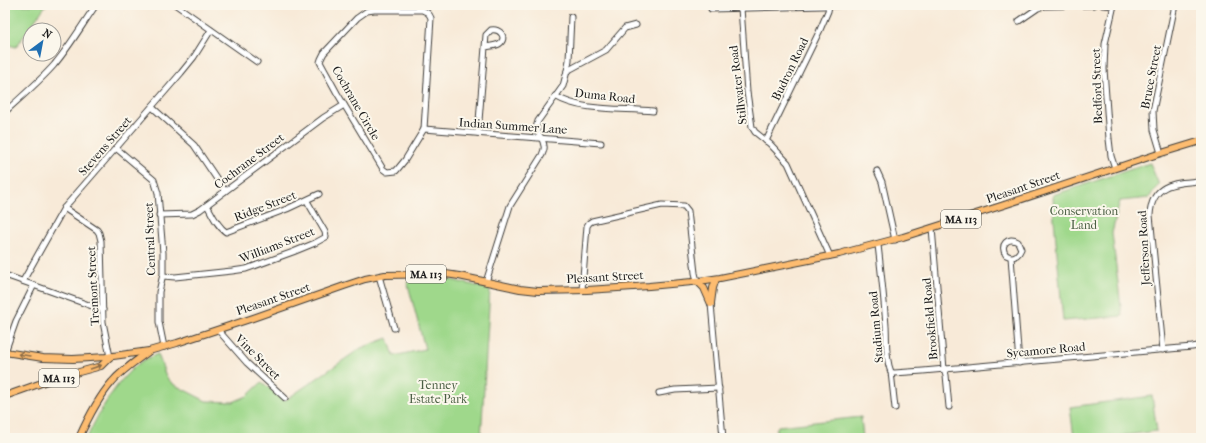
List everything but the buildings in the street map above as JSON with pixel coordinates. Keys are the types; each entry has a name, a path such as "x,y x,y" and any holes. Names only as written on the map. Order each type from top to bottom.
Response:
{"main road":[{"name":"Pleasant Street","path":"5,352 43,358 73,359 110,357 149,351 270,313 365,279 379,276 446,274 527,290 582,290 649,286 716,278 878,245 1201,141"},
{"path":"711,304 716,278"},
{"path":"697,281 704,288 711,304"},
{"path":"79,438 97,402 113,382 149,351"},
{"name":"MA 113","path":"5,396 50,380 101,366 110,357"}],"street":[{"path":"5,112 53,66 76,36 96,5"},
{"path":"176,5 257,62"},
{"path":"711,9 860,5"},
{"path":"1019,21 1038,8 1045,6 1094,5"},
{"path":"1103,5 1114,5"},
{"name":"Bedford Street","path":"1114,5 1106,35 1104,69 1109,139 1111,156 1115,168"},
{"name":"Bruce Street","path":"1161,153 1154,130 1153,111 1176,5"},
{"name":"Budron Road","path":"766,141 819,32 829,6"},
{"name":"Stillwater Road","path":"741,8 750,121 752,127 755,132 788,162 830,256"},
{"name":"Cochrane Circle","path":"422,10 430,14 432,24 424,129 396,172 387,172 383,169 344,105 320,62 324,53 357,18 367,11 422,10"},
{"path":"486,282 510,206 542,155 545,147 537,132 536,126 563,86 567,71 571,17"},
{"path":"567,71 606,50 625,28 636,25"},
{"name":"Stevens Street","path":"23,282 64,208 194,57 211,30"},
{"path":"478,133 485,47"},
{"name":"Duma Road","path":"555,96 568,102 586,106 653,111"},
{"name":"Cochrane Street","path":"159,215 192,214 207,205 324,118 344,105"},
{"path":"152,107 194,145 225,191"},
{"name":"Indian Summer Lane","path":"424,129 601,142"},
{"name":"Central Street","path":"116,148 154,180 158,193 163,253 163,276 160,292 159,322 164,347"},
{"path":"877,171 882,182 895,240"},
{"name":"Jefferson Road","path":"1162,350 1150,215 1151,207 1157,193 1165,187 1173,184 1201,181"},
{"name":"Ridge Street","path":"207,205 216,222 226,232 307,201 319,194"},
{"name":"Williams Street","path":"163,276 175,277 232,272 246,269 308,246 326,237 325,232 307,201"},
{"path":"582,290 587,226 589,223 592,220 662,205 684,206 688,211 697,281"},
{"name":"Tremont Street","path":"64,208 93,227 99,233 101,241 103,322 110,357"},
{"name":"Brookfield Road","path":"932,228 944,369 946,375 949,407"},
{"name":"Stadium Road","path":"878,245 886,326 887,354 891,372 895,408"},
{"path":"1011,257 1019,363"},
{"path":"5,275 103,310"},
{"path":"379,276 394,328"},
{"path":"5,352 16,320 34,285"},
{"path":"711,304 723,438"},
{"name":"Vine Street","path":"218,330 248,363 285,398"},
{"name":"Sycamore Road","path":"891,372 894,373 1019,363 1162,350 1198,346 1201,343"},
{"path":"659,394 675,390 719,388"}],"green space":[{"path":"5,5 46,5 34,22 22,22 22,39 16,47 5,44"},
{"name":"Conservation Land","path":"1150,163 1159,185 1149,198 1120,201 1112,233 1122,316 1063,321 1053,195"},
{"name":"Tenney Estate Park","path":"443,278 490,289 481,438 87,438 97,417 118,384 135,366 158,354 166,377 173,384 206,401 233,402 247,396 262,382 284,401 361,348 388,338 394,356 425,349 407,281"},
{"path":"1152,396 1157,431 1104,438 1074,438 1070,407"},
{"path":"861,417 863,438 777,438 776,430 778,426"}]}
